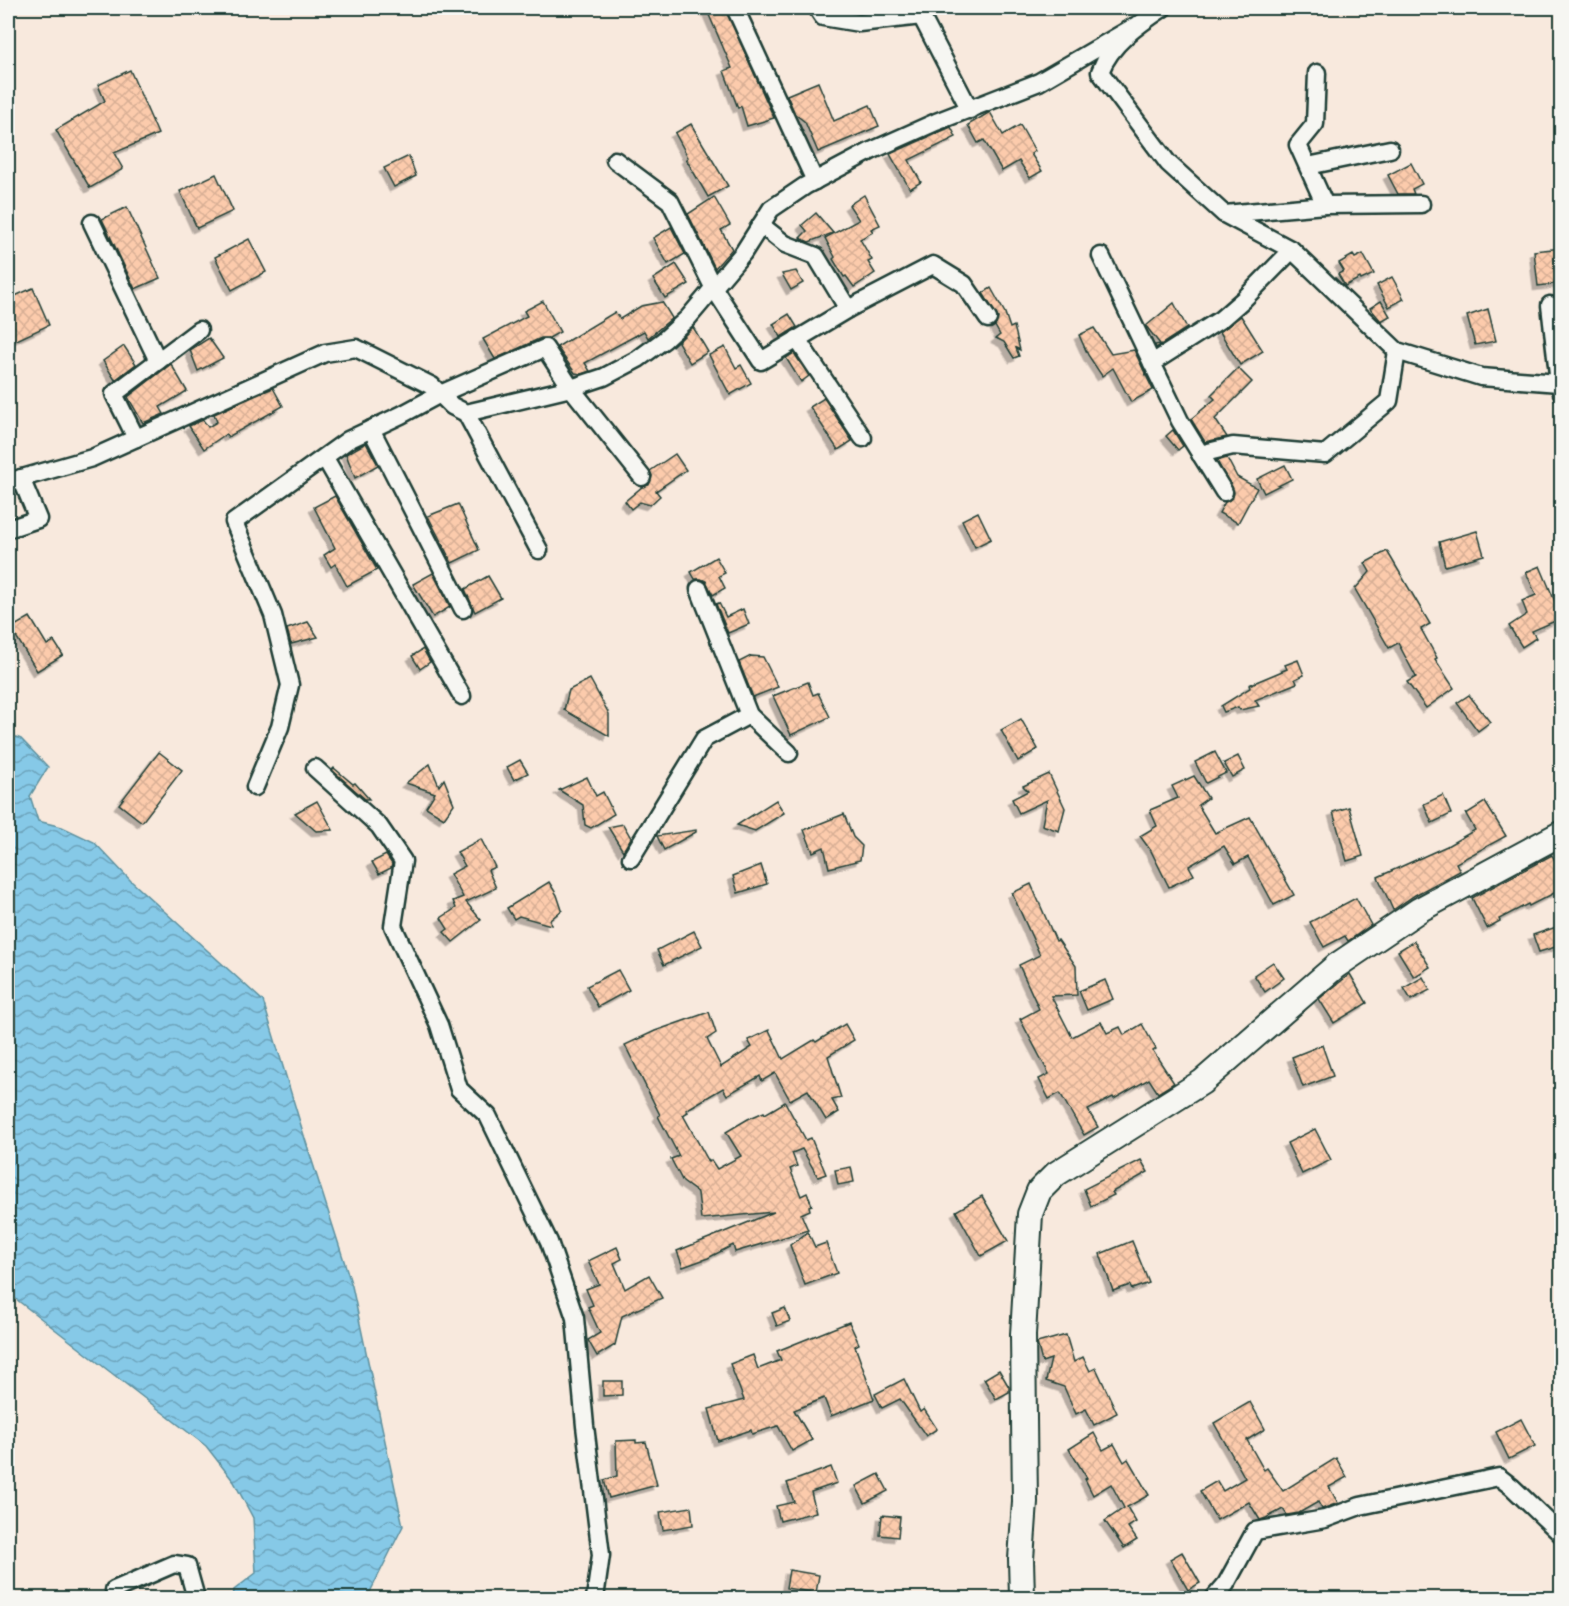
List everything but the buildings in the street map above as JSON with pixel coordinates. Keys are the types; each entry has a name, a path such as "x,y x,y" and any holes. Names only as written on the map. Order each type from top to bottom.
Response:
{"main road":[{"path":"1022,1599 1023,1335 1030,1214 1039,1191 1056,1174 1202,1082 1336,966 1419,910 1562,833"}],"street":[{"path":"735,8 815,181"},
{"path":"817,8 823,17 859,23 919,12 970,110"},
{"path":"466,413 571,388 604,377 638,359 688,318 743,253 771,209 815,181 871,151 936,122 1039,82 1163,8"},
{"path":"1137,25 1104,61 1100,72 1168,163 1224,214 1292,250 1397,351 1481,377 1560,388 1550,305"},
{"path":"1317,73 1315,124 1298,145 1325,205"},
{"path":"1308,166 1390,149"},
{"path":"615,160 670,201 714,286 761,361 848,309 933,265 964,284 988,319"},
{"path":"1224,214 1325,205 1422,204"},
{"path":"92,223 158,361"},
{"path":"761,225 785,244 816,256 848,309"},
{"path":"1152,363 1221,319 1292,250"},
{"path":"1101,256 1180,421 1224,492"},
{"path":"136,438 114,394 199,330"},
{"path":"797,339 863,438"},
{"path":"8,529 38,519 14,480 92,458 326,353 356,348 436,390 452,406 466,413 539,550"},
{"path":"255,788 280,727 290,685 273,615 234,522 348,440 436,390 545,348 571,388 642,477"},
{"path":"1200,454 1233,446 1325,454 1389,401 1397,351"},
{"path":"371,429 463,609"},
{"path":"325,458 462,696"},
{"path":"699,589 749,715 789,753"},
{"path":"631,858 704,739 749,715"},
{"path":"315,768 379,826 403,861 393,926 440,1025 459,1089 488,1116 549,1242 572,1307 601,1555 595,1599"},
{"path":"1214,1599 1226,1584 1255,1531 1325,1519 1360,1506 1499,1477 1562,1535"},
{"path":"114,1590 174,1564 187,1566 196,1599"}],"water":[{"path":"8,734 21,739 48,767 30,796 38,821 62,827 94,842 131,881 263,1001 352,1286 403,1526 367,1598 233,1598 234,1590 256,1573 253,1518 234,1482 206,1446 8,1293"}]}
